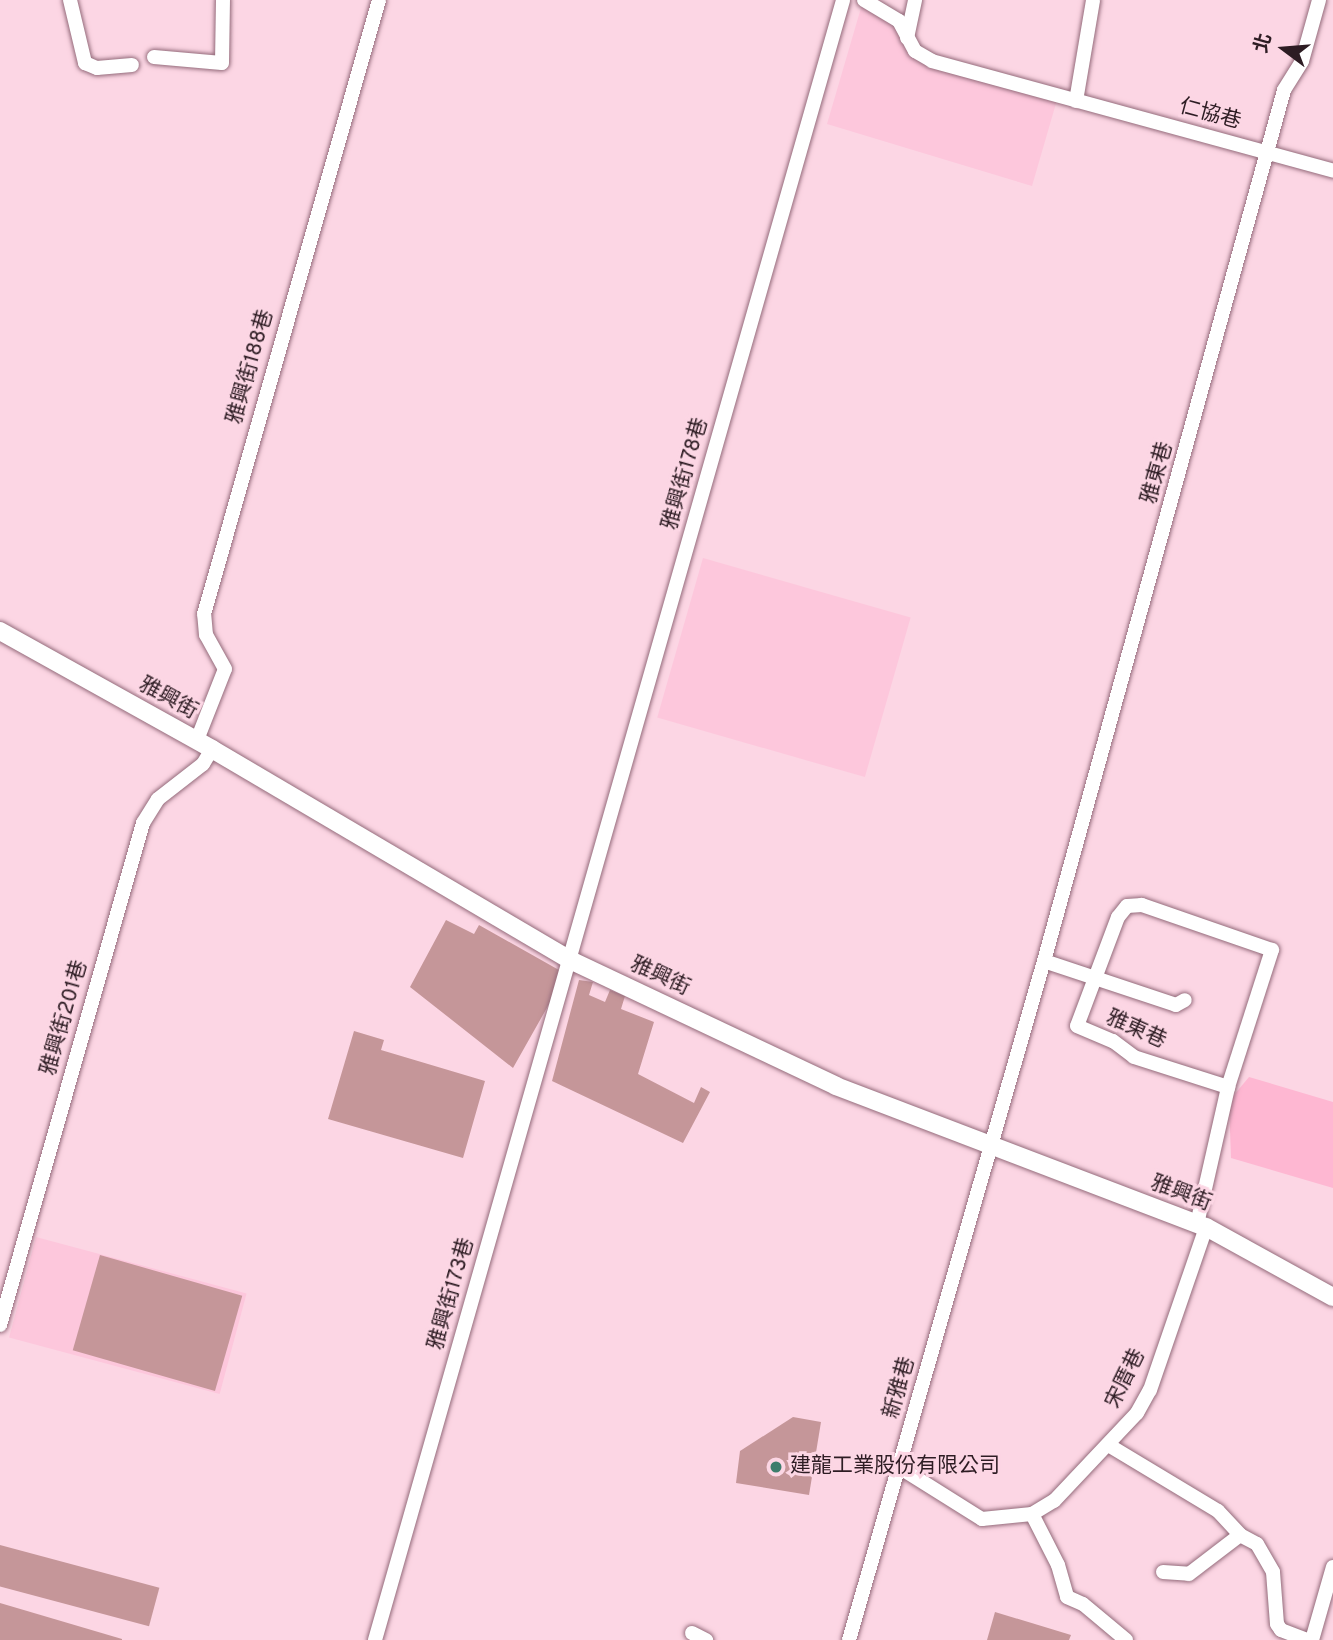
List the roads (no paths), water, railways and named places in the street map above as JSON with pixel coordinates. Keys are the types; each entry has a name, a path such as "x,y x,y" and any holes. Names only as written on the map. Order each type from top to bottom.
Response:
{"street":[{"path":"70,0 85,63 97,68 132,65"},
{"path":"154,57 222,62 223,0"},
{"name":"雅興街188巷","path":"204,745 225,669 206,635 204,614 379,0"},
{"name":"雅興街178巷","path":"570,960 843,0"},
{"name":"仁協巷","path":"864,0 899,21 915,51 932,61 1333,171"},
{"path":"907,38 915,0"},
{"path":"1076,101 1093,0"},
{"name":"雅東巷","path":"990,1146 1270,153 1284,90 1302,61 1319,0"},
{"name":"雅興街","path":"0,631 204,745 570,960 836,1086 1202,1226 1333,1297"},
{"name":"雅興街201巷","path":"0,1325 143,823 158,799 203,764 204,745"},
{"name":"雅東巷","path":"1202,1226 1228,1087 1272,950 1268,946 1134,905 1118,917 1077,1026 1113,1041 1134,1057 1228,1087"},
{"name":"雅興街173巷","path":"375,1640 570,960"},
{"name":"雅東巷","path":"1044,961 1176,1005 1185,1000"},
{"name":"新雅巷","path":"849,1640 990,1146"},
{"name":"宋厝巷","path":"1032,1514 1068,1490 1110,1446 1150,1390 1202,1226"},
{"path":"1110,1446 1218,1511 1240,1535 1257,1544 1273,1572 1274,1606 1281,1630 1307,1640"},
{"path":"899,1466 973,1517 1032,1514 1058,1565 1067,1597 1089,1608 1126,1640"},
{"path":"1163,1572 1189,1574 1240,1535"},
{"path":"1312,1640 1333,1567"},
{"path":"692,1633 706,1640"}],"place":[{"name":"建龍工業股份有限公司","path":"776,1467"}]}
